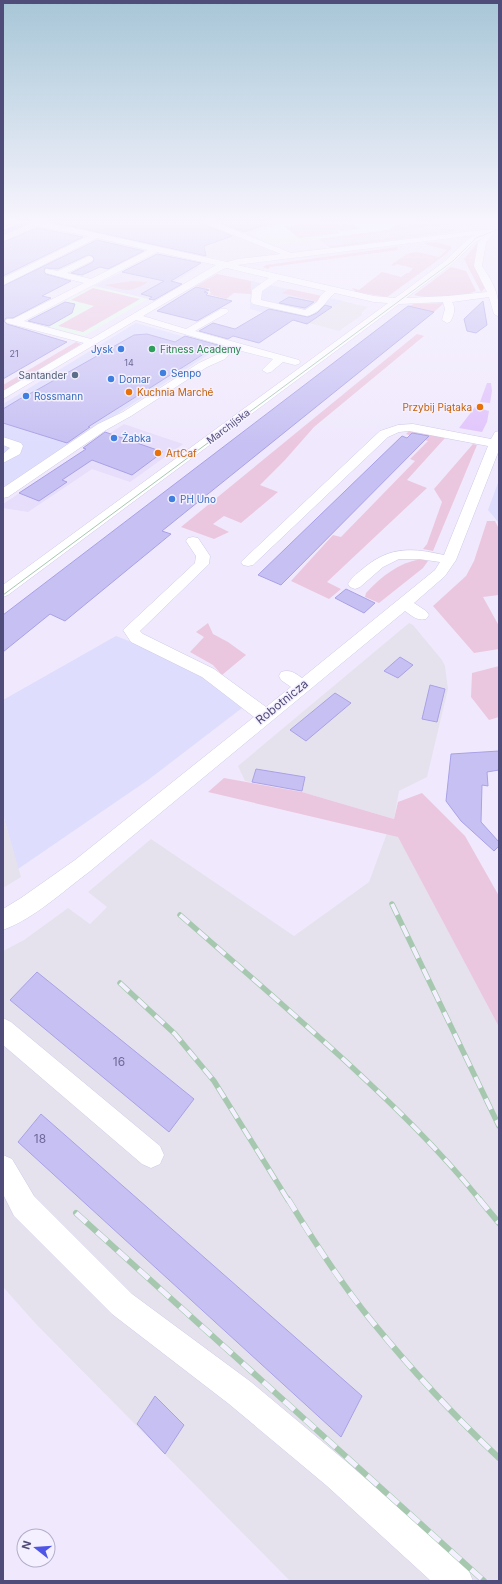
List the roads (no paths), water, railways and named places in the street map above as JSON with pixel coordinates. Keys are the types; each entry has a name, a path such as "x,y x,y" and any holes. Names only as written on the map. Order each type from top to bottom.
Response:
{"street":[{"path":"15,322 65,296"},
{"path":"3,396 171,296"},
{"path":"257,296 256,302 307,313 321,304 325,296"},
{"path":"360,296 396,301 446,300 470,297 494,299"},
{"name":"Marchijska","path":"3,592 403,296"},
{"path":"493,296 499,314"},
{"path":"446,300 449,304 450,312 447,320"},
{"path":"187,332 224,311"},
{"path":"135,317 187,332 230,347 295,362"},
{"path":"3,320 92,342"},
{"path":"3,494 102,427 127,414 203,365 221,356 227,352 230,347"},
{"path":"267,370 281,358"},
{"path":"248,562 384,434 392,430 403,427 497,439"},
{"name":"Robotnicza","path":"3,920 28,905 82,866 440,573 449,560 497,439"},
{"path":"3,441 17,446 16,451 3,459"},
{"path":"193,541 203,556 202,564 131,630 137,638 208,673 265,716"},
{"path":"355,584 375,565 394,556 415,553 449,560"},
{"path":"404,603 421,615"},
{"path":"287,676 302,686"},
{"path":"3,1030 151,1155"},
{"path":"3,1168 24,1206 122,1304 240,1393 338,1475 456,1581"}],"tram line":[{"path":"3,595 406,296"}],"railway":[{"path":"392,904 499,1126"},
{"path":"180,915 301,1021 377,1091 413,1126 480,1200"},
{"path":"120,983 175,1034 214,1081 288,1200"},
{"path":"288,1199 327,1260 370,1319 432,1391 499,1458"},
{"path":"479,1199 499,1223"},
{"path":"76,1213 484,1581"}],"place":[{"name":"Jysk","path":"121,349"},
{"name":"Fitness Academy","path":"152,349"},
{"name":"Senpo","path":"163,373"},
{"name":"Santander","path":"75,375"},
{"name":"Domar","path":"111,379"},
{"name":"Kuchnia Marché","path":"129,392"},
{"name":"Rossmann","path":"26,396"},
{"name":"Przybij Piątaka","path":"480,407"},
{"name":"Żabka","path":"114,438"},
{"name":"ArtCaf","path":"158,453"},
{"name":"PH Uno","path":"172,499"}]}
